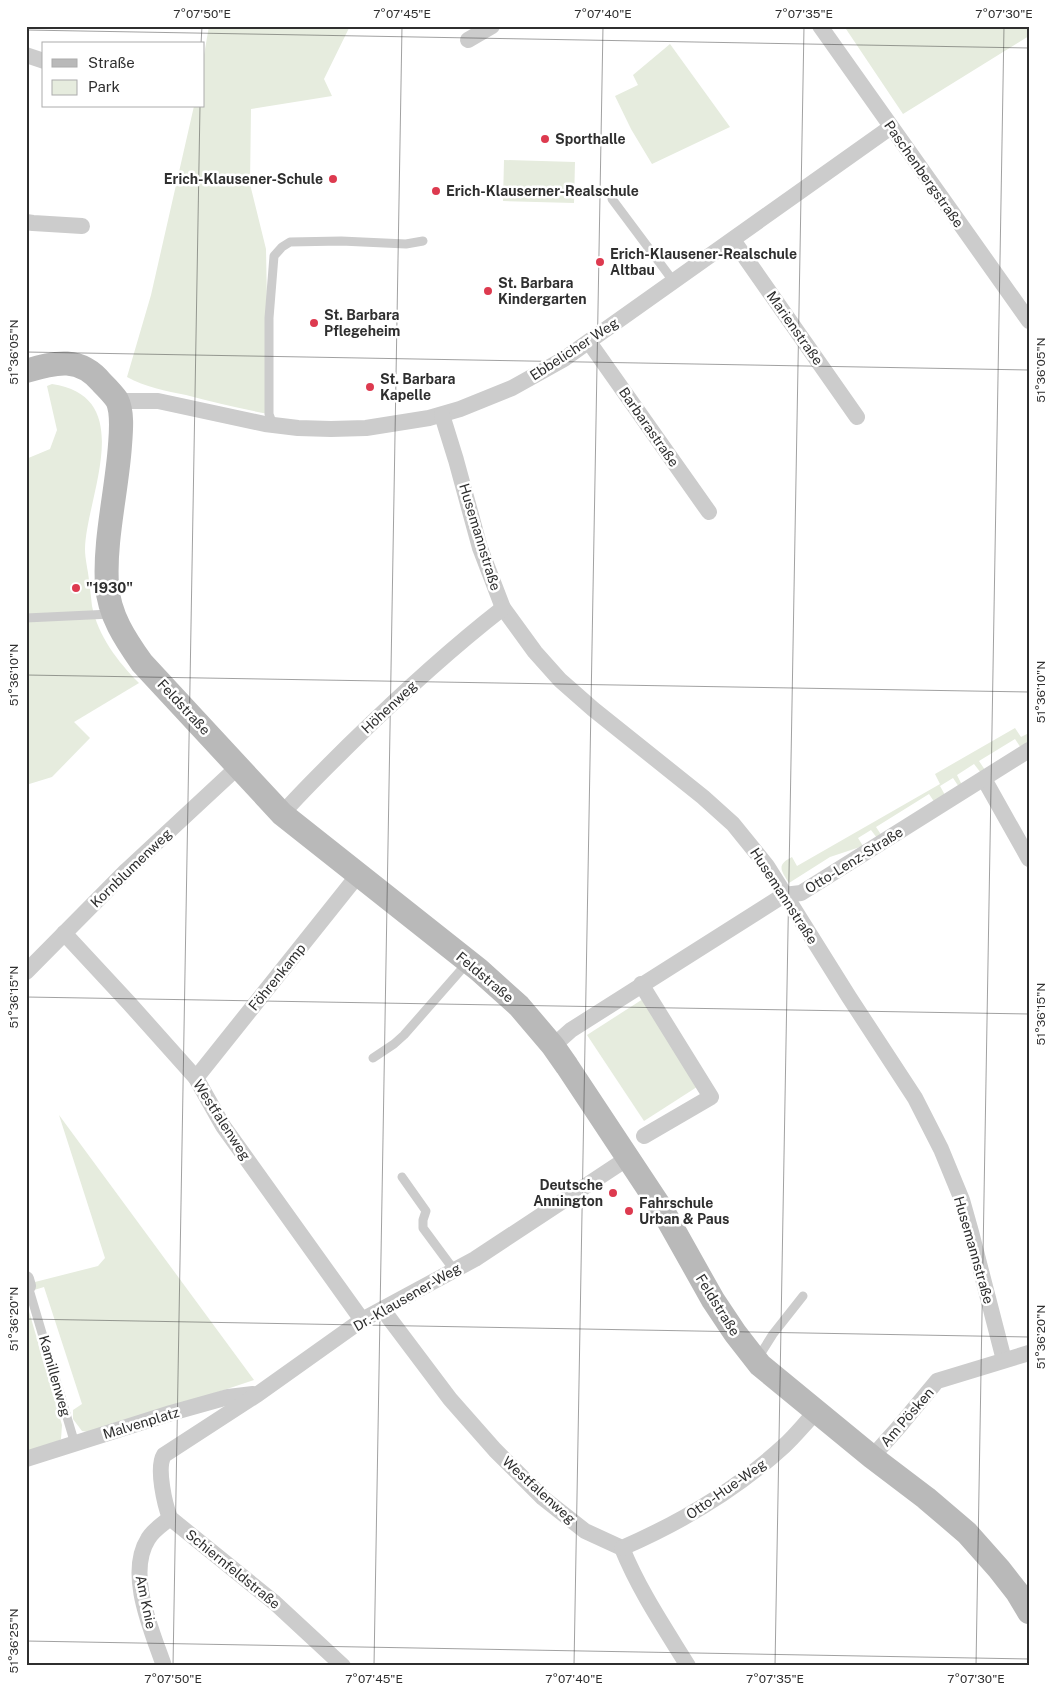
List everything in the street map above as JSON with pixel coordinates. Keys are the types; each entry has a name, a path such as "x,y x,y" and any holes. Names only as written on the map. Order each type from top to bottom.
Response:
{"main road":[{"path":"26,371 53,363 68,363 84,367 96,375 117,401"},
{"name":"Feldstraße","path":"117,401 120,412 121,437 107,557 106,584 113,614 124,638 142,663 282,814 468,962 519,1006 553,1046 663,1212 713,1300 735,1333 760,1365 967,1533 999,1569 1029,1612"}],"street":[{"path":"468,40 492,26"},
{"name":"Paschenbergstraße","path":"820,26 1029,321"},
{"path":"26,55 42,60"},
{"name":"Ebbelicher Weg","path":"117,401 158,401 273,425 331,430 366,428 442,415 512,388 542,373 589,342 891,127"},
{"path":"26,222 82,226"},
{"name":"Marienstraße","path":"732,240 858,417"},
{"name":"Barbarastraße","path":"589,342 709,512"},
{"name":"Husemannstraße","path":"442,415 480,548 503,608 534,652 560,680 601,716 703,797 733,824 762,858 915,1098 941,1149 962,1200 1004,1360"},
{"name":"Höhenweg","path":"282,814 299,794 378,716 466,637 503,608"},
{"name":"Otto-Lenz-Straße","path":"553,1046 571,1030 641,984 784,895 801,893 1029,750"},
{"name":"Kornblumenweg","path":"26,972 127,870 239,766"},
{"path":"984,779 1029,859"},
{"name":"Föhrenkamp","path":"196,1078 358,875"},
{"name":"Westfalenweg","path":"64,933 196,1078 223,1126 362,1320"},
{"path":"641,984 711,1097 644,1136"},
{"name":"Dr.-Klausener-Weg","path":"170,1518 167,1510 160,1462 164,1455 258,1394 362,1320 475,1258 628,1158"},
{"name":"Westfalenweg","path":"383,1310 450,1399 495,1450 543,1498 586,1531 622,1548"},
{"name":"Am Pösken","path":"872,1457 937,1381 1029,1353"},
{"name":"Malvenplatz","path":"26,1459 228,1397 258,1394"},
{"name":"Otto-Hue-Weg","path":"622,1548 673,1525 717,1499 772,1457 816,1412"},
{"name":"Am Knie","path":"164,1666 145,1606 140,1584 139,1566 143,1549 148,1539 170,1518"},
{"name":"Schiernfeldstraße","path":"170,1518 275,1603 343,1666"},
{"path":"622,1548 644,1595 688,1666"}],"lane":[{"path":"612,199 674,282"},
{"path":"273,425 269,414 269,318 274,256 282,247 290,242 341,241 406,244 422,241"},
{"path":"26,618 113,614"},
{"path":"373,1058 404,1035 468,962"},
{"path":"402,1176 426,1211 423,1228 454,1270"},
{"name":"Kamillenweg","path":"27,1283 75,1444"},
{"path":"756,1360 773,1334 803,1296"}],"green space":[{"path":"209,26 350,26 324,79 332,96 251,109 250,184 266,249 269,414 156,388 127,377 151,295 194,108 205,108 205,49"},
{"path":"844,26 1029,26 1029,36 903,114"},
{"path":"670,44 730,127 652,164 631,129 615,96 638,85 633,75"},
{"path":"504,160 575,162 574,203 503,201"},
{"path":"52,384 78,393 94,408 101,428 102,452 87,528 85,549 92,606 99,628 110,648 139,683 74,722 90,738 52,777 26,785 26,459 50,449 57,430 47,386"},
{"path":"1015,728 1021,737 1029,733 1029,743 1021,748 1015,739 979,761 985,770 981,773 974,764 957,775 962,785 959,787 953,778 940,786 945,795 935,803 929,794 876,827 882,836 877,838 871,830 858,838 863,846 830,857 789,883 782,868 782,865 787,860 792,857 797,866 940,784 935,774"},
{"path":"643,999 700,1085 644,1121 587,1035"},
{"path":"59,1115 254,1380 95,1433 82,1431 73,1419 73,1410 82,1404 44,1287 34,1290 31,1283 98,1266 105,1258"},
{"path":"26,1301 62,1425 61,1439 53,1445 26,1453"}],"place":[{"name":"Sporthalle","path":"545,139"},
{"name":"Erich-Klausener-Schule","path":"333,179"},
{"name":"Erich-Klauserner-Realschule","path":"436,191"},
{"name":"Erich-Klausener-Realschule Altbau","path":"600,262"},
{"name":"St. Barbara Kindergarten","path":"488,291"},
{"name":"St. Barbara Pflegeheim","path":"314,323"},
{"name":"St. Barbara Kapelle","path":"370,387"},
{"name":"\"1930\"","path":"76,588"},
{"name":"Deutsche Annington","path":"613,1193"},
{"name":"Fahrschule Urban & Paus","path":"629,1211"}]}
